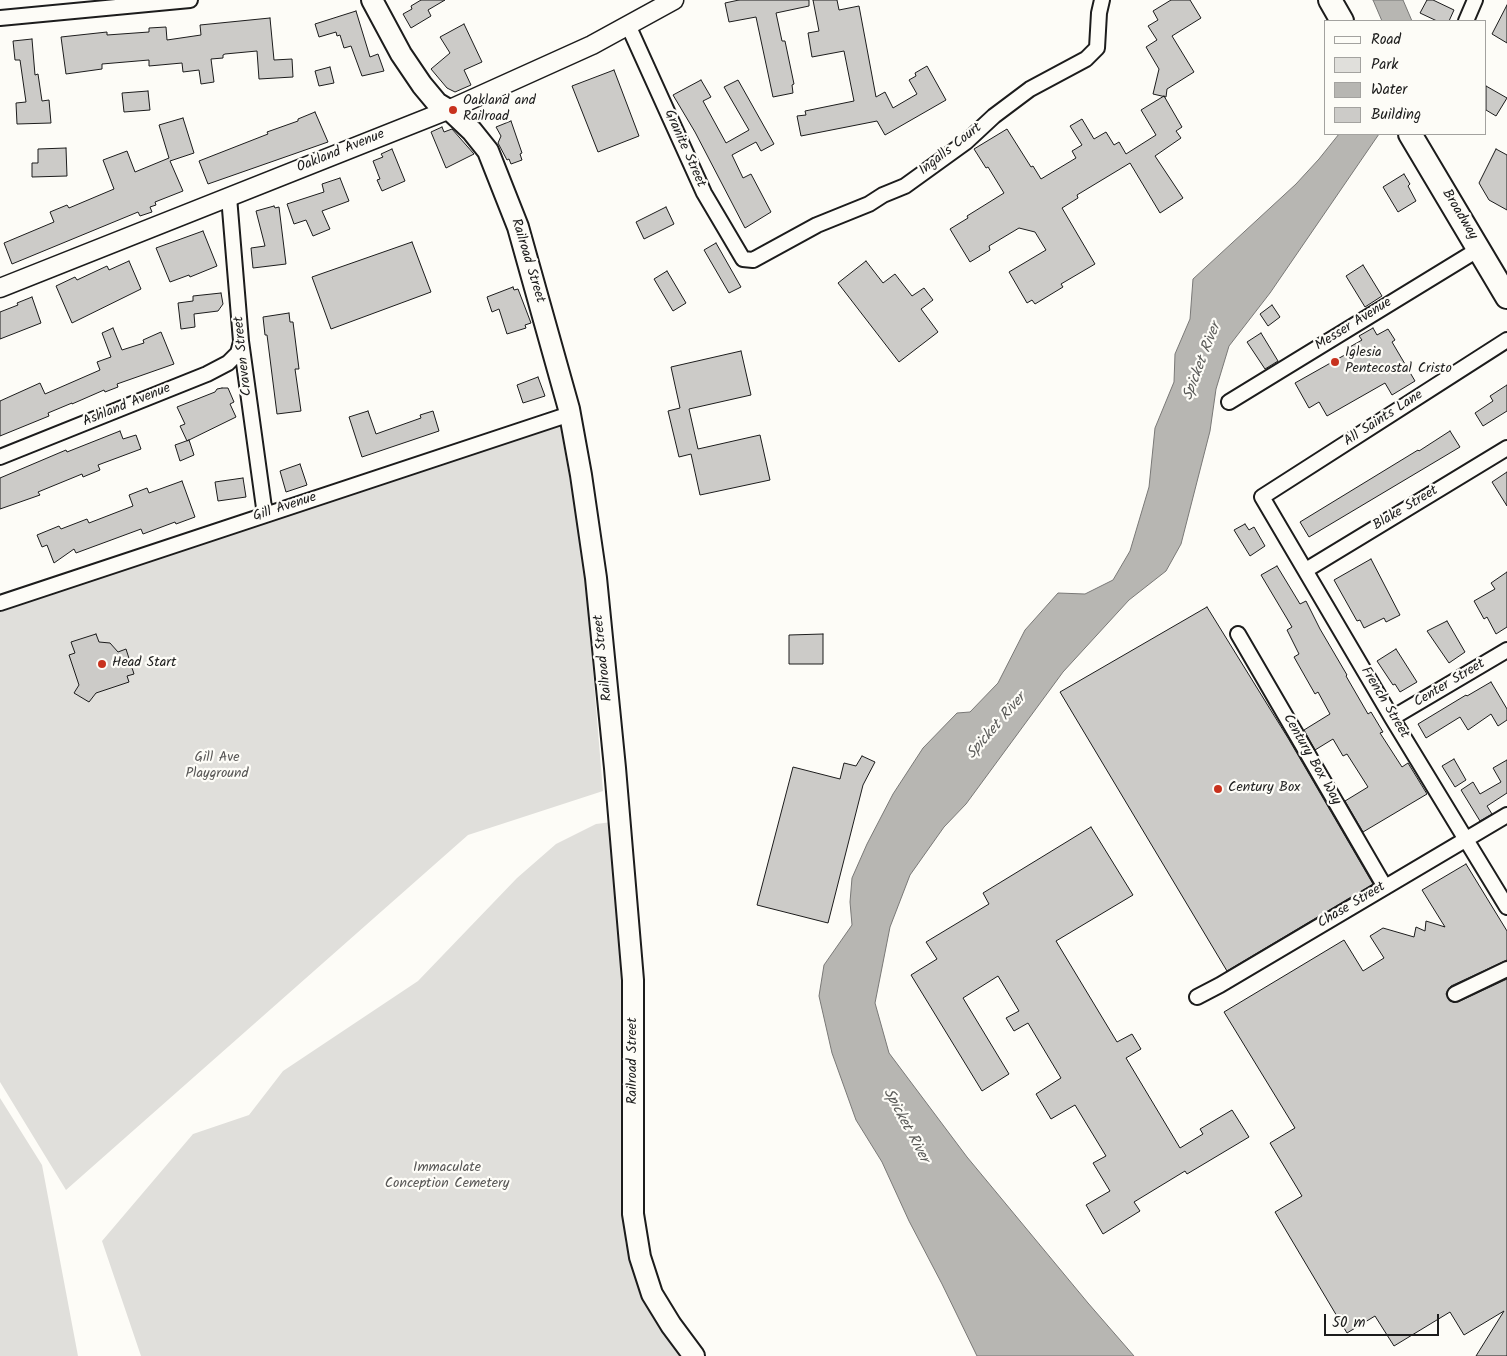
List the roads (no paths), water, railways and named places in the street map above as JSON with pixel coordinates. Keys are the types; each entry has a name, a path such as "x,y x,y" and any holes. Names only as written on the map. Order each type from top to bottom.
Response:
{"main road":[{"name":"Railroad Street","path":"372,0 402,54 422,85 437,102 472,131 488,150 518,227 570,414 596,578 633,980 634,1214 640,1257 652,1294 671,1325 694,1356"},
{"path":"1330,0 1341,20"},
{"name":"Broadway","path":"1411,135 1507,297"}],"street":[{"path":"0,18 190,0"},
{"name":"Oakland Avenue","path":"0,288 448,110 592,45 674,0"},
{"name":"Ingalls Court","path":"753,260 817,225 869,204 883,195 905,186 966,142 994,116 1030,89 1086,59 1097,48 1099,13 1102,0"},
{"path":"1466,20 1475,0"},
{"name":"Granite Street","path":"628,26 704,193 743,259 753,260"},
{"name":"Craven Street","path":"228,197 241,341 265,515"},
{"name":"Messer Avenue","path":"1229,402 1479,249"},
{"name":"All Saints Lane","path":"1262,497 1507,340"},
{"name":"Ashland Avenue","path":"0,458 207,374 228,363 238,353 241,341"},
{"name":"Gill Avenue","path":"0,603 570,414"},
{"name":"Blake Street","path":"1306,570 1507,448"},
{"name":"French Street","path":"1262,497 1392,718 1507,907"},
{"name":"Century Box Way","path":"1238,634 1385,887"},
{"name":"Center Street","path":"1392,718 1507,650"},
{"name":"Chase Street","path":"1197,997 1466,841 1507,815"},
{"path":"1454,994 1507,969"}],"water":[{"path":"1373,0 1403,0 1412,20 1382,20"},
{"name":"Spicket River","path":"1338,135 1378,135 1270,293 1229,346 1216,389 1210,431 1181,544 1166,571 1129,600 1063,672 966,804 944,827 910,875 890,927 875,1003 889,1053 967,1157 1134,1356 977,1356 909,1221 882,1162 856,1120 832,1053 819,996 824,965 852,925 850,902 852,878 867,844 893,794 923,748 957,713 970,712 998,683 1025,630 1058,593 1085,594 1113,580 1130,551 1149,487 1155,428 1174,382 1175,354 1190,319 1193,279 1296,184"}],"place":[{"name":"Oakland and Railroad","path":"453,110"},
{"name":"Iglesia Pentecostal Cristo","path":"1335,362"},
{"name":"Head Start","path":"102,664"},
{"name":"Century Box","path":"1218,789"}],"park label":[{"name":"Gill Ave Playground","path":"217,768"},
{"name":"Immaculate Conception Cemetery","path":"447,1178"}]}
